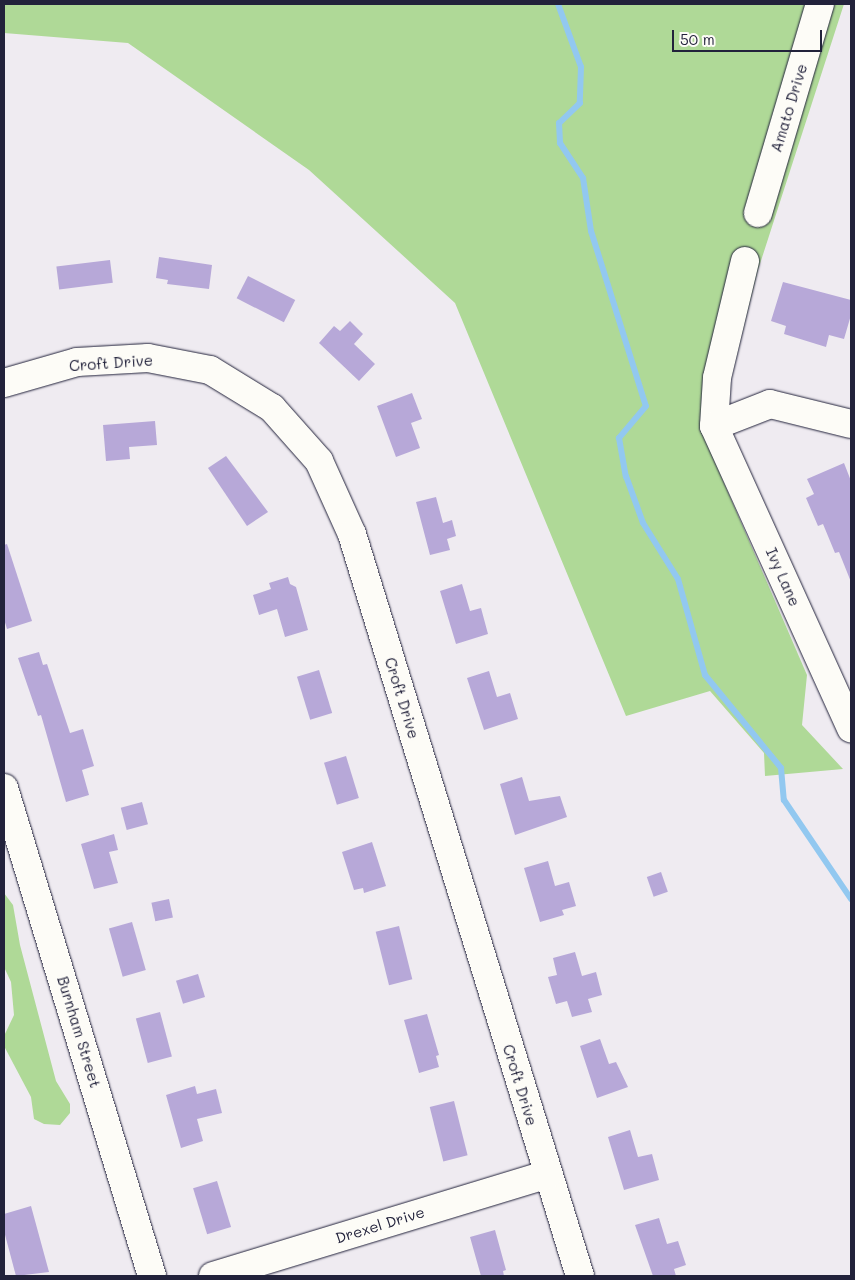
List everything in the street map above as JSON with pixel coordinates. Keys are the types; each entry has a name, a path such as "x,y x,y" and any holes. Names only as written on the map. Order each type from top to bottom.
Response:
{"street":[{"name":"Amato Drive","path":"758,213 820,4"},
{"name":"Ivy Lane","path":"745,261 717,378 714,426 851,728"},
{"name":"Croft Drive","path":"4,383 78,362 148,358 210,370 272,408 319,461 352,534 580,1276"},
{"path":"714,426 770,404 851,424"},
{"name":"Burnham Street","path":"4,788 152,1276"},
{"name":"Drexel Drive","path":"213,1276 548,1174"}],"green space":[{"path":"4,4 844,4 758,270 712,455 807,675 802,725 843,769 765,776 764,753 710,691 626,716 455,303 309,170 128,43 4,33"},
{"path":"4,893 13,905 20,945 56,1081 70,1104 70,1113 60,1125 44,1124 34,1119 31,1097 4,1046 4,1036 14,1015 11,982 4,967"}],"building":[{"path":"159,257 212,265 209,289 167,284 168,280 156,278"},
{"path":"110,260 113,283 59,289 56,267"},
{"path":"248,276 295,300 284,322 237,298"},
{"path":"783,282 851,300 851,315 844,339 829,335 826,347 784,334 786,326 771,321"},
{"path":"350,321 363,334 354,344 375,364 359,381 319,343 334,326 340,331"},
{"path":"412,393 422,419 411,423 420,448 396,457 377,406"},
{"path":"155,421 157,445 129,447 130,459 106,461 103,425"},
{"path":"226,456 268,512 247,526 208,468"},
{"path":"844,463 851,481 851,582 839,552 835,553 823,524 818,526 806,498 814,494 807,479"},
{"path":"436,497 443,523 452,520 456,536 447,539 450,550 430,555 416,502"},
{"path":"7,544 32,621 7,629 4,619 4,545"},
{"path":"288,577 290,584 296,587 308,630 285,637 277,609 259,615 253,595 271,589 269,583"},
{"path":"462,584 470,611 481,608 488,634 456,644 440,591"},
{"path":"39,652 43,665 47,664 70,733 83,729 94,766 82,770 89,795 66,802 41,715 38,716 18,658"},
{"path":"319,670 332,713 310,720 297,677"},
{"path":"489,671 497,697 510,693 518,719 484,730 467,678"},
{"path":"346,756 359,798 337,805 324,763"},
{"path":"522,777 529,801 560,796 567,817 515,835 500,784"},
{"path":"142,802 148,824 127,830 121,808"},
{"path":"114,834 118,850 109,852 118,883 94,889 81,844"},
{"path":"372,842 386,886 364,893 363,888 354,890 342,852"},
{"path":"548,861 555,886 569,882 576,906 562,910 564,915 540,922 524,868"},
{"path":"661,872 668,892 654,897 647,877"},
{"path":"169,899 173,918 155,921 151,903"},
{"path":"132,922 146,970 123,977 109,929"},
{"path":"399,926 412,979 389,985 376,932"},
{"path":"575,952 582,976 596,972 602,995 588,999 592,1012 572,1017 567,1001 556,1004 548,977 557,975 553,958"},
{"path":"198,974 205,997 183,1004 176,981"},
{"path":"160,1012 172,1056 148,1063 136,1018"},
{"path":"427,1014 439,1055 436,1056 439,1067 419,1073 404,1020"},
{"path":"600,1039 609,1064 616,1062 628,1087 597,1098 580,1046"},
{"path":"195,1086 197,1094 216,1089 222,1113 197,1119 203,1141 181,1148 166,1095"},
{"path":"454,1101 468,1155 443,1161 430,1107"},
{"path":"630,1130 638,1157 652,1154 659,1180 624,1190 608,1137"},
{"path":"217,1181 231,1227 207,1234 193,1188"},
{"path":"31,1206 49,1272 16,1276 4,1231 4,1214"},
{"path":"659,1218 667,1244 678,1241 686,1265 674,1269 676,1276 653,1276 635,1225"},
{"path":"495,1230 506,1270 503,1271 504,1276 481,1276 470,1237"}],"waterway":[{"path":"558,4 581,67 580,103 559,123 560,143 583,178 591,231 646,406 619,438 626,476 643,523 678,579 705,675 781,768 784,800 851,899"}]}
